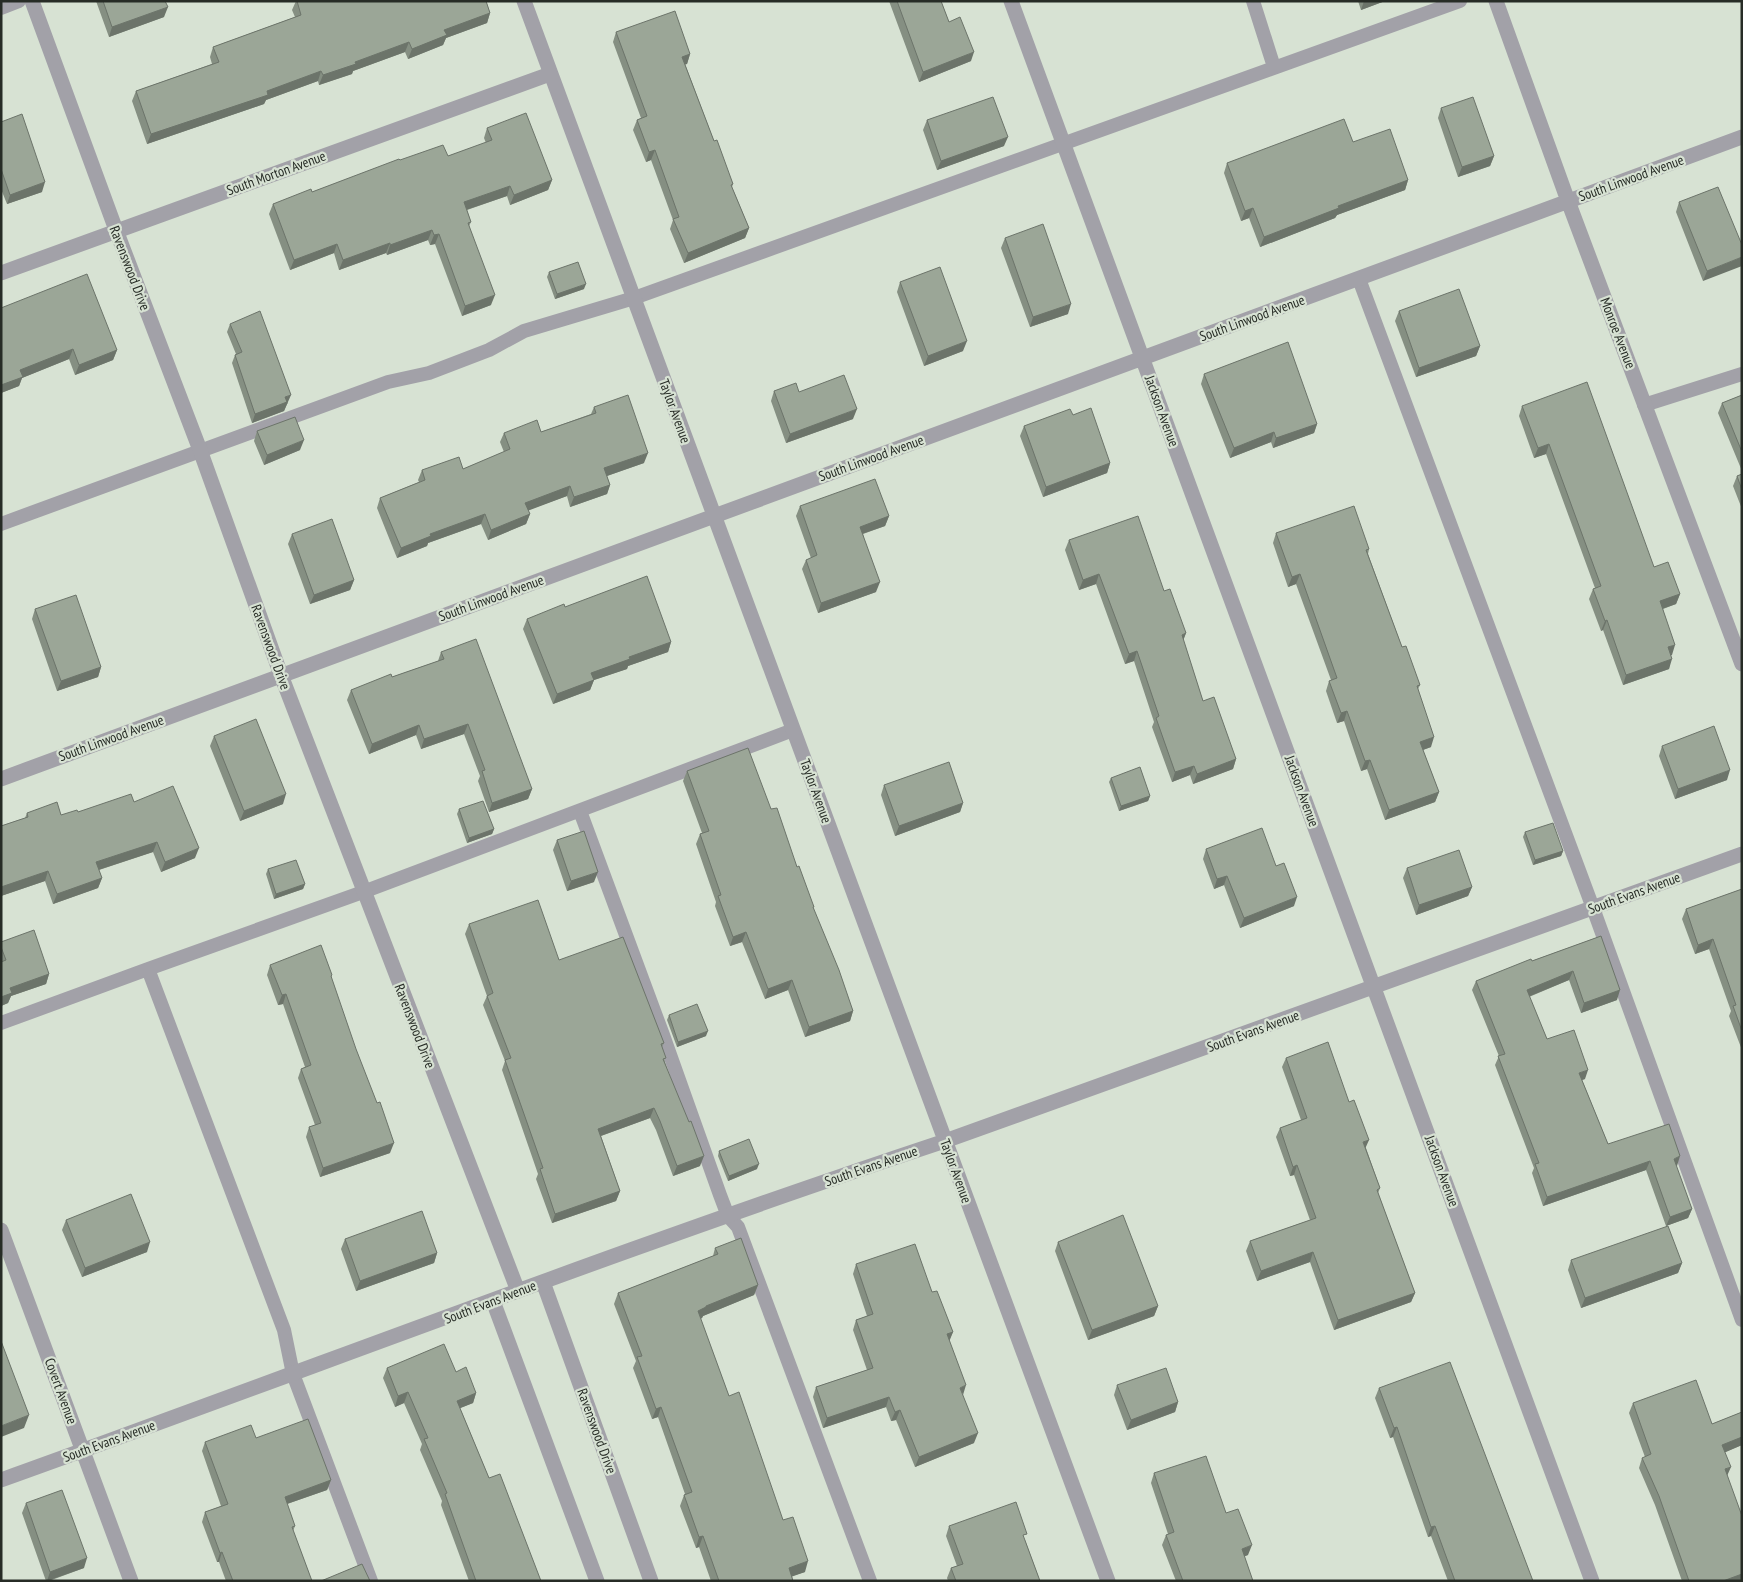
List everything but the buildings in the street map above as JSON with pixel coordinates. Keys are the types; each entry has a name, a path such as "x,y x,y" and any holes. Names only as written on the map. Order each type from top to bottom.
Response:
{"street":[{"name":"Ravenswood Drive","path":"32,1 116,230 200,450 281,676 518,1291"},
{"name":"Taylor Avenue","path":"524,1 1108,1581"},
{"name":"Jackson Avenue","path":"1011,1 1592,1581"},
{"name":"Monroe Avenue","path":"1496,1 1568,202 1742,664"},
{"name":"South Morton Avenue","path":"1,272 550,74"},
{"name":"South Linwood Avenue","path":"1,779 1742,137"},
{"name":"South Evans Avenue","path":"1,1480 543,1282 945,1141 1742,854"},
{"name":"Covert Avenue","path":"1,1230 131,1581"},
{"name":"Ravenswood Drive","path":"543,1282 651,1581"},
{"path":"493,1301 597,1581"}],"lane":[{"path":"1,8 20,1"},
{"path":"1253,1 1274,67"},
{"path":"1,524 388,382 446,366 489,350 524,331 634,298 1460,1"},
{"path":"1358,279 1593,908 1742,1320"},
{"path":"1644,405 1742,374"},
{"path":"1,1023 364,892 794,730"},
{"path":"580,811 728,1216 738,1227 870,1581"},
{"path":"148,969 284,1330 292,1374 371,1581"}]}
